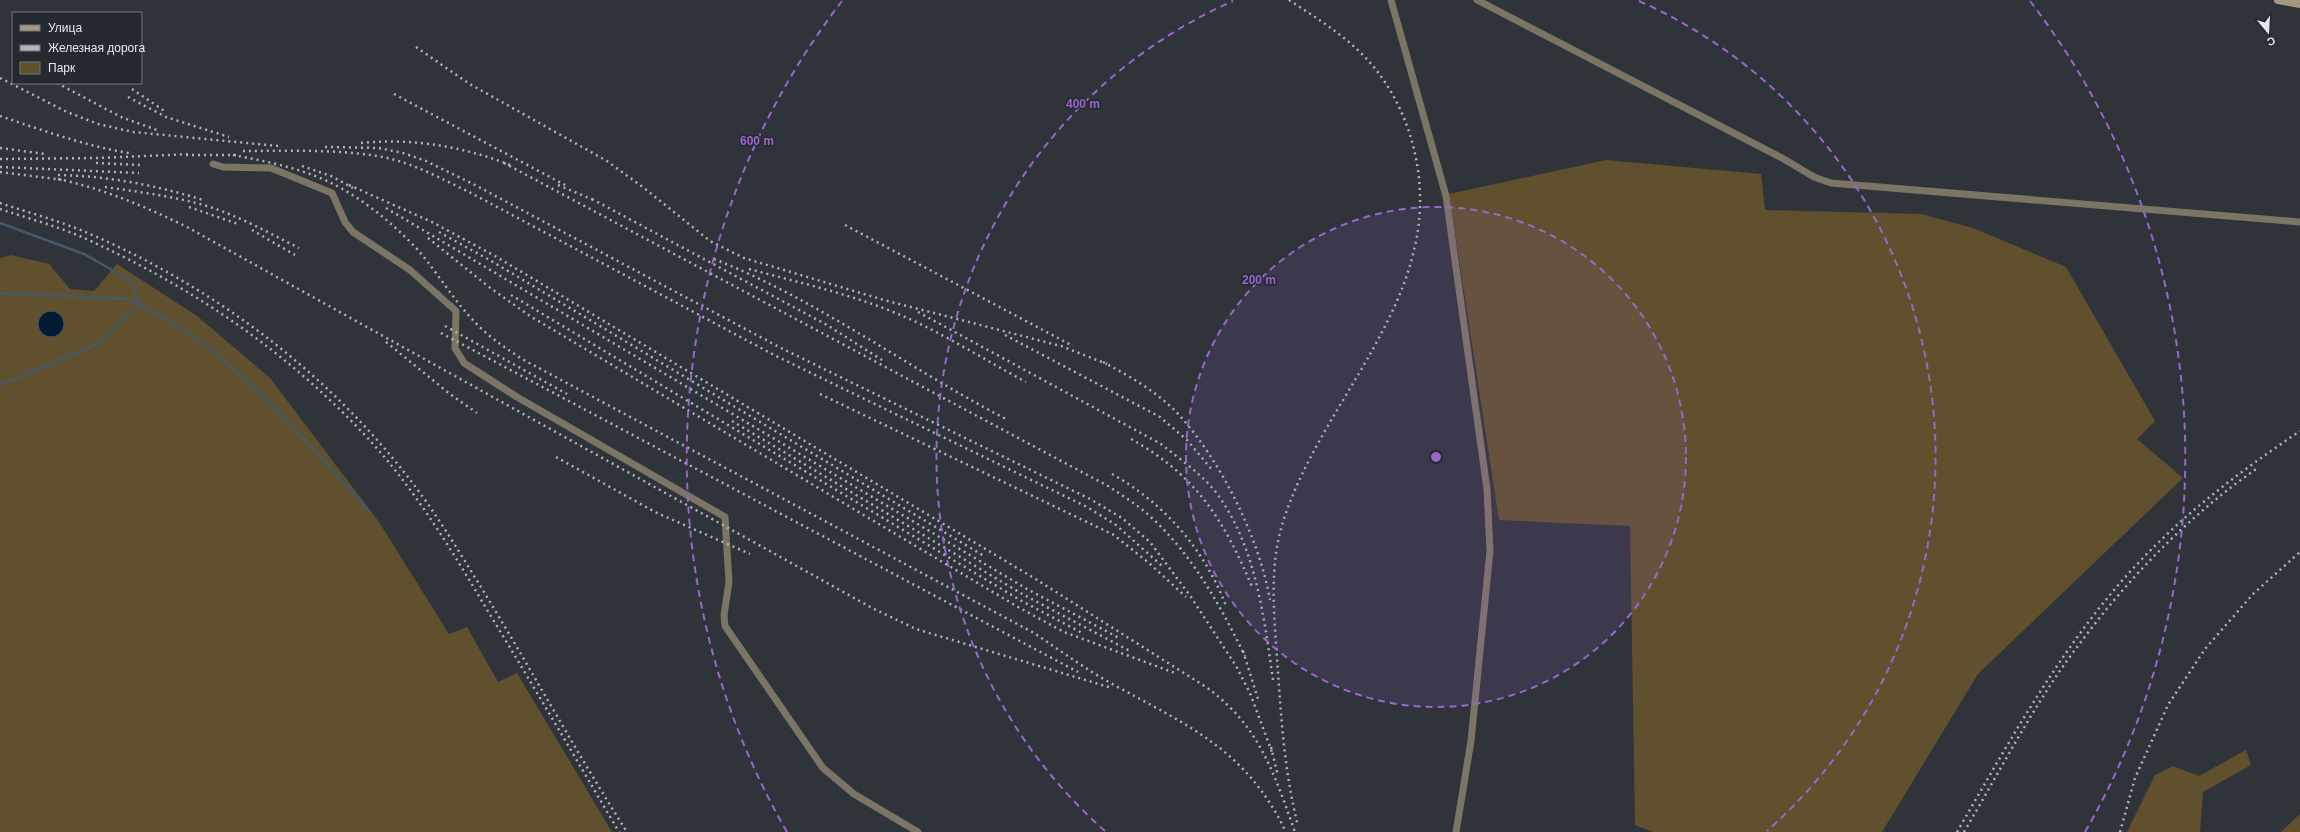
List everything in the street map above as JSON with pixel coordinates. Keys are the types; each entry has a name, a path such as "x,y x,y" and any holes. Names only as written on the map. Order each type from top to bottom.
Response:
{"main road":[{"path":"2278,0 2300,4"}],"street":[{"path":"1390,0 1446,196 1487,489 1490,551 1471,741 1456,832"},
{"path":"1477,0 1782,158 1814,177 1832,183 2300,222"},
{"path":"213,164 223,167 271,168 332,193 345,222 353,232 410,270 456,312 455,348 464,363 517,397 725,518 728,582 724,614 725,626 823,768 854,794 918,832"}],"green space":[{"path":"1606,160 1761,174 1765,210 1921,214 1973,228 2066,267 2155,421 2137,439 2183,478 1978,674 1882,832 1653,832 1635,825 1630,526 1499,520 1449,194"},
{"path":"11,255 49,264 70,289 94,291 117,264 197,316 270,378 379,522 449,634 467,627 498,682 517,673 612,832 0,832 0,258"},
{"path":"2246,750 2251,765 2203,792 2200,832 2127,832 2155,775 2173,766 2199,776"},
{"path":"2300,814 2300,832 2281,832"}],"water":[{"path":"51,311 60,315 64,324 60,333 51,337 42,333 38,324 42,315"}],"waterway":[{"path":"0,223 84,254 133,282 139,303 100,343 0,385"},
{"path":"0,293 127,299 157,314 196,339 224,360 250,383 275,408 369,511"}],"railway":[{"path":"1289,0 1346,40 1363,55 1380,75 1394,97 1405,121 1413,146 1418,172 1420,198 1419,224 1414,250 1400,294 1372,350 1299,480 1290,501 1279,539 1274,573 1276,641 1286,764 1298,826"},
{"path":"416,47 468,83 607,161 644,188 710,241 744,258 884,300 1061,346 1107,364"},
{"path":"0,78 67,112 98,124 133,132 278,146"},
{"path":"59,84 121,117 157,130"},
{"path":"132,89 166,112"},
{"path":"394,94 565,185"},
{"path":"128,97 166,117 229,137"},
{"path":"0,116 80,142 129,153"},
{"path":"361,143 399,142 437,145 474,153 510,165"},
{"path":"325,147 379,148 403,153 426,161 475,185 781,348 1090,499 1122,518 1150,542 1191,597 1236,666 1250,693 1272,752"},
{"path":"0,148 45,154"},
{"path":"243,151 344,152 389,158 426,171 471,193 776,356 1087,507 1116,525 1162,566"},
{"path":"0,159 97,158 191,154"},
{"path":"186,155 237,155"},
{"path":"233,155 301,171 340,187 382,216 407,238 432,267 477,325 522,359 1034,633 1095,674 1192,729 1235,761 1254,781 1271,804 1286,832"},
{"path":"96,163 140,165"},
{"path":"504,163 1108,486 1122,495 1144,511 1160,526 1189,560 1214,597 1245,656"},
{"path":"302,166 331,176 353,188"},
{"path":"0,167 139,173"},
{"path":"0,172 63,180"},
{"path":"58,175 95,177 131,182 203,200"},
{"path":"58,179 108,193 187,227 874,609 916,629 1112,688"},
{"path":"349,185 432,222 495,256 1034,578 1206,687 1239,717 1252,734 1272,770 1295,832"},
{"path":"558,185 596,201"},
{"path":"105,187 169,197 207,206 242,220 299,248"},
{"path":"592,199 827,325 882,360"},
{"path":"0,203 83,231 129,252 174,276 217,302 258,331 298,363 336,397 371,433 404,472 438,519 490,602 627,832"},
{"path":"189,207 238,224"},
{"path":"386,208 1027,589 1121,639"},
{"path":"0,209 82,237 121,256 196,297 265,345 330,400 361,431 380,451 414,495 445,541 522,667 619,832"},
{"path":"845,225 1073,346"},
{"path":"252,230 295,255"},
{"path":"439,232 493,262 984,556"},
{"path":"428,238 489,287 530,316 1018,607 1064,632 1175,673"},
{"path":"714,259 790,294 1006,419"},
{"path":"749,269 808,284 866,302 903,316 950,339 1026,382"},
{"path":"511,295 1020,600 1084,634"},
{"path":"918,312 1161,444 1206,481 1218,495 1231,516 1250,560 1262,608 1273,680"},
{"path":"445,326 567,394"},
{"path":"441,333 1078,672"},
{"path":"1005,335 1160,417 1187,440 1213,471"},
{"path":"386,342 450,394 477,413"},
{"path":"1103,362 1134,379 1172,407 1210,456 1237,502 1248,527 1265,576 1270,600"},
{"path":"820,394 1114,535 1149,563 1186,597"},
{"path":"732,421 1024,595 1130,651"},
{"path":"1957,832 2024,717 2048,679 2100,607 2129,573 2193,510 2245,469 2300,431"},
{"path":"1131,439 1154,453 1174,468 1206,502 1231,542 1253,589"},
{"path":"556,457 655,512 750,554"},
{"path":"1964,832 2050,685 2106,609 2153,557 2178,533 2204,510 2259,467"},
{"path":"1112,474 1149,499 1181,530 1207,566 1226,606"},
{"path":"2120,832 2135,778 2168,705 2205,649 2253,594 2300,552"},
{"path":"1243,651 1259,702"},
{"path":"1271,747 1278,776"}]}
